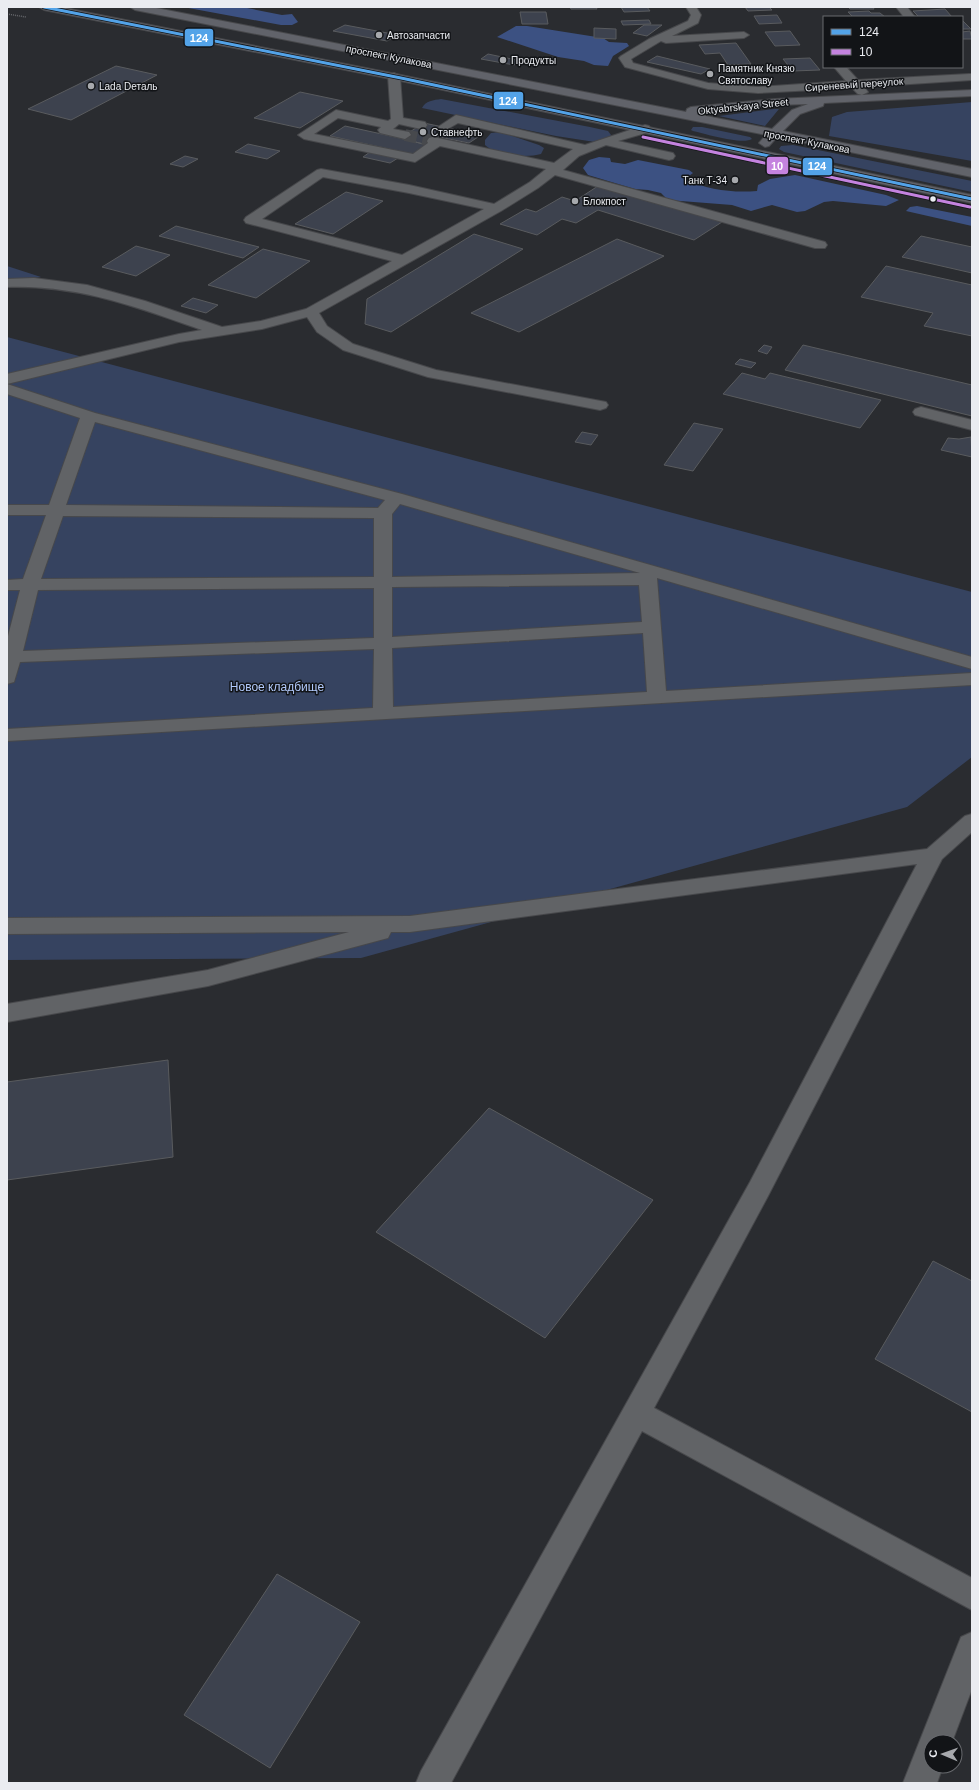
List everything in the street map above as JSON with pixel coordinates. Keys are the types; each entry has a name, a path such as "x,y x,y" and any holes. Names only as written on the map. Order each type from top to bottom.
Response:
{"main road":[{"name":"проспект Кулакова","path":"44,7 394,76 972,199"},
{"name":"проспект Кулакова","path":"135,7 642,106 775,135 972,173"},
{"name":"Oktyabrskaya Street","path":"645,129 677,113 708,108 775,102 972,93"},
{"name":"Oktyabrskaya Street","path":"753,152 775,135 796,112 805,108 844,99"},
{"name":"проспект Кулакова","path":"642,106 708,108"}],"street":[{"name":"Сиреневый переулок","path":"691,7 696,15 693,22 653,41 625,58 629,65 708,86 758,90 971,78"},
{"path":"901,7 909,16"},
{"path":"653,41 744,34"},
{"path":"841,68 867,97"},
{"path":"960,68 971,78"},
{"path":"394,76 394,122"},
{"path":"421,125 336,114 304,135 415,158 435,142 480,143 556,169 820,245"},
{"path":"444,127 456,119 498,127 588,149"},
{"path":"394,122 384,130 405,135"},
{"path":"480,143 498,127"},
{"path":"7,379 179,338 262,325 311,312 406,260 496,208 556,169 576,153 614,138 645,129"},
{"path":"607,142 669,156"},
{"path":"406,260 250,220 320,173 409,189 496,208"},
{"path":"7,283 25,281 59,284 99,292 221,331"},
{"path":"311,312 322,329 348,347 433,374 600,405"},
{"path":"7,389 89,416 396,498 648,575 972,663"},
{"path":"921,412 972,424"},
{"path":"7,678 9,657 30,585 89,416"},
{"path":"383,712 383,513 396,498"},
{"path":"7,510 383,513"},
{"path":"7,585 382,583 648,575"},
{"path":"648,575 657,696"},
{"path":"9,657 382,644 652,627"},
{"path":"7,735 657,696 972,679"},
{"path":"433,1783 759,1189 933,855 972,821"},
{"path":"7,926 410,924 933,855"},
{"path":"7,1013 208,978 410,924"},
{"path":"636,1413 972,1595"},
{"path":"939,1734 972,1648"}],"green space":[{"path":"441,99 590,127 608,131 611,135 609,138 595,142 556,136 422,108 427,102"},
{"path":"972,102 972,161 829,136 832,117 847,112"},
{"path":"779,109 765,126 719,116"},
{"path":"693,127 702,127 750,137 752,139 747,141 732,140 693,131 691,130"},
{"path":"501,132 544,148 541,154 520,156 496,152 485,145 485,140 491,133"},
{"path":"793,145 972,181 972,192 784,152 779,149 781,146"},
{"path":"7,266 41,277 7,282"},
{"name":"Новое кладбище","path":"7,337 972,592 972,757 907,807 361,958 7,960"}],"shaded area":[{"path":"183,7 242,7 282,15 292,14 298,22 292,25 281,25"},
{"path":"516,26 527,26 603,38 609,42 627,43 629,46 613,56 608,66 594,65 584,61 558,57 497,37"},
{"path":"599,157 610,158 611,162 625,164 638,160 689,170 693,173 685,179 703,186 721,190 739,192 757,191 758,185 770,179 795,175 886,195 899,200 886,206 833,201 824,202 805,211 797,212 772,205 751,211 732,205 668,200 661,193 635,189 588,175 583,168 589,160"},
{"path":"917,206 972,217 972,226 906,211 910,207"}],"building":[{"path":"570,7 596,7 597,9 571,9"},
{"path":"621,7 647,7 650,11 624,12"},
{"path":"745,7 769,7 772,10 748,11"},
{"path":"848,7 873,7 874,9 850,9"},
{"path":"945,9 951,16 918,16 913,11"},
{"path":"869,11 871,13 880,13 884,16 852,16 848,12"},
{"path":"520,12 546,12 548,24 522,24"},
{"path":"777,15 782,23 759,24 754,16"},
{"path":"649,20 651,24 623,25 621,21"},
{"path":"963,21 971,29 963,29"},
{"path":"345,25 398,35 387,41 333,31"},
{"path":"644,25 662,25 647,36 633,33"},
{"path":"594,28 616,29 616,39 594,38"},
{"path":"790,31 800,45 775,46 765,32"},
{"path":"970,31 972,39 963,39 963,32"},
{"path":"736,43 751,64 728,65 720,53 705,54 699,45"},
{"path":"488,54 521,61 514,65 481,59"},
{"path":"657,56 710,69 701,74 647,62"},
{"path":"810,58 820,70 793,71 783,59"},
{"path":"116,66 157,75 71,120 28,109"},
{"path":"300,92 343,101 300,128 254,118"},
{"path":"424,123 481,135 469,143 439,137 427,145 400,138"},
{"path":"345,126 431,146 416,155 330,136"},
{"path":"248,144 280,151 267,159 235,152"},
{"path":"370,152 398,158 390,163 363,157"},
{"path":"185,156 198,159 183,167 170,164"},
{"path":"598,186 722,222 694,240 598,210 576,223 562,219 537,235 500,224 526,209 536,212 562,197 575,201"},
{"path":"346,192 383,201 333,234 295,224"},
{"path":"176,226 259,247 243,258 159,236"},
{"path":"474,234 523,249 391,332 365,324 367,299"},
{"path":"921,236 972,247 972,273 902,257"},
{"path":"617,239 664,256 519,332 471,313"},
{"path":"136,246 170,255 136,276 102,267"},
{"path":"263,249 310,261 256,298 208,285"},
{"path":"886,266 972,285 972,336 924,326 933,313 861,297"},
{"path":"193,298 218,305 206,313 181,306"},
{"path":"764,345 772,347 767,354 758,351"},
{"path":"803,345 972,385 972,416 785,370"},
{"path":"740,359 756,363 751,368 735,364"},
{"path":"742,373 765,379 770,373 881,400 860,428 723,394"},
{"path":"694,423 723,429 693,471 664,465"},
{"path":"582,432 598,435 591,445 575,442"},
{"path":"971,437 972,457 941,450 948,438 959,439"},
{"path":"168,1060 173,1157 7,1180 7,1082"},
{"path":"489,1108 653,1200 545,1338 376,1232"},
{"path":"933,1261 972,1281 972,1412 875,1359"},
{"path":"277,1574 360,1622 270,1768 184,1715"}],"tunnel":[{"path":"405,135 433,141"}],"transit line":[{"name":"124","path":"44,7 401,78 972,199"},
{"name":"10","path":"643,137 970,207"}],"place":[{"name":"Автозапчасти","path":"379,35"},
{"name":"Продукты","path":"503,60"},
{"name":"Памятник Князю Святославу","path":"710,74"},
{"name":"Lada Dеталь","path":"91,86"},
{"name":"Ставнефть","path":"423,132"},
{"name":"Танк Т-34","path":"735,180"},
{"name":"Блокпост","path":"575,201"}]}
